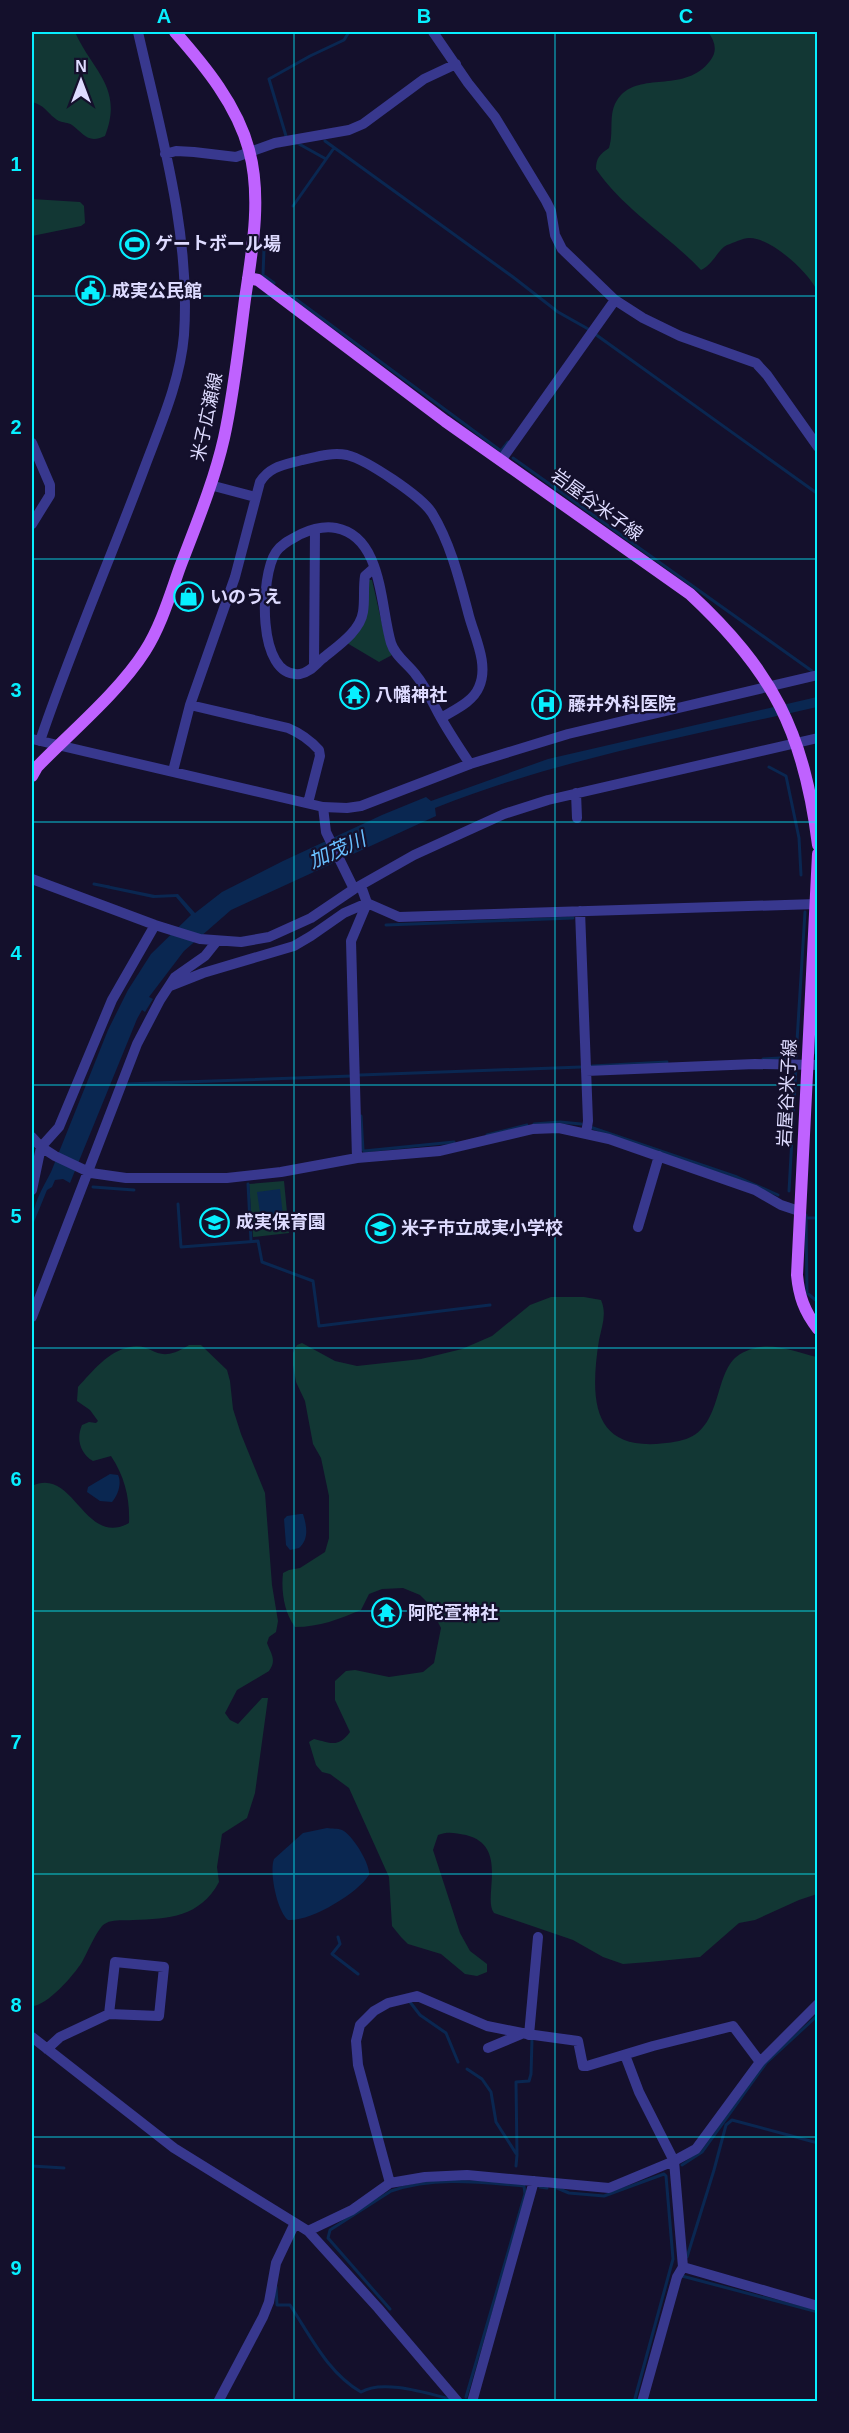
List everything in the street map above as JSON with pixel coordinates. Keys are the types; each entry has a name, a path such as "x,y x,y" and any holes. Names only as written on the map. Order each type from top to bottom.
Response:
{"main road":[{"name":"米子広瀬線","path":"32,776 119,683 146,650 160,620 210,485 226,427 248,278 254,214 250,152 237,116 198,59 175,32"},
{"name":"岩屋谷米子線","path":"248,278 258,280 446,421 690,594 715,617 748,654 773,689 796,742 813,803 818,845"},
{"name":"岩屋谷米子線","path":"818,854 812,1064 799,1211 797,1275 799,1295 807,1314 818,1329"}],"street":[{"path":"138,32 165,154 180,243 184,299 183,336 178,374 128,513 36,740 323,807 347,808 361,806 470,764 568,734 773,689 818,675"},
{"path":"433,32 495,117 546,201 551,211 555,235 562,249 615,300 643,318 680,336 756,363 818,447"},
{"path":"165,154 185,152 236,157 275,143 356,128 424,79 456,64"},
{"path":"502,459 615,300"},
{"path":"32,443 50,485 50,495 32,524"},
{"path":"173,771 190,705 235,577 260,482 266,472 276,467 327,454 346,455 364,461 380,471 421,501 431,512 443,535 459,581 482,665 481,680 476,692 466,702 441,718"},
{"path":"210,485 255,497"},
{"path":"374,568 365,576 363,615 360,622 352,632 314,665 300,674 293,673 281,667 269,645 264,603 271,561 276,551 293,538 315,529 333,528 358,537 371,554 392,646 417,675 470,764"},
{"path":"314,665 315,529"},
{"path":"190,705 288,728 312,742 319,750 320,756 308,803"},
{"path":"32,879 159,927 200,939 241,942 269,937 311,918 355,885 463,831 504,814 576,793 818,738"},
{"path":"576,793 577,818"},
{"path":"323,807 326,832 367,903 399,917 816,904"},
{"path":"169,987 294,946 344,913 367,903"},
{"path":"357,1158 351,941 367,903"},
{"path":"580,911 588,1121 586,1133"},
{"path":"32,1190 41,1147 59,1128 112,1000 159,927"},
{"path":"32,1317 81,1169 137,1044 175,977 205,956 217,942"},
{"path":"586,1071 812,1064"},
{"path":"32,1137 41,1147 81,1169 126,1178 227,1178 281,1172 357,1158 440,1151 533,1130 559,1128 586,1133 659,1156 755,1190 781,1205 799,1211"},
{"path":"638,1227 659,1156"},
{"path":"527,2034 538,1937"},
{"path":"47,2049 60,2037 109,2014 159,2016 164,1966 115,1962 109,2014"},
{"path":"390,2184 358,2065 356,2041 360,2025 374,2011 388,2003 417,1996 487,2026 578,2041 583,2066 734,2026 760,2062"},
{"path":"308,2231 352,2210 390,2184 443,2175 609,2188 674,2161 696,2149 760,2062 818,2004"},
{"path":"488,2048 527,2034"},
{"path":"32,2037 174,2148 308,2231 459,2402"},
{"path":"625,2055 639,2092 674,2161 683,2267 677,2277 642,2402"},
{"path":"472,2402 534,2181"},
{"path":"218,2402 263,2317 270,2300 276,2263 295,2223"},
{"path":"683,2267 818,2306"}],"green space":[{"path":"32,32 75,32 104,80 108,92 111,105 105,136 94,139 87,137 69,123 59,121 41,106 32,102"},
{"path":"708,32 817,32 817,291 806,275 788,257 758,239 747,238 727,245 701,270 633,210 607,184 596,169 599,157 609,148 612,114 616,101 630,88 641,84 677,80 700,71 710,61 715,50 714,42"},
{"path":"32,199 80,202 84,206 85,223 81,226 32,236"},
{"path":"369,580 372,580 387,646 392,655 379,662 347,643 355,636 364,622"},
{"path":"284,1181 289,1233 253,1237 249,1184"},
{"path":"551,1297 584,1297 601,1300 604,1315 599,1340 595,1388 598,1407 604,1423 614,1435 630,1442 651,1444 679,1441 693,1436 703,1428 710,1417 728,1367 735,1358 746,1351 767,1346 817,1357 817,1894 755,1920 739,1923 700,1957 623,1964 603,1957 573,1940 494,1913 491,1906 491,1861 487,1850 479,1841 466,1835 452,1833 438,1835 433,1850 460,1933 470,1951 487,1964 487,1972 477,1976 465,1974 441,1954 408,1944 392,1926 389,1877 349,1788 330,1774 322,1772 316,1765 309,1742 314,1739 334,1743 342,1740 350,1732 335,1700 335,1681 346,1671 355,1670 389,1677 423,1672 434,1663 441,1628 428,1603 420,1595 403,1588 382,1589 369,1594 361,1610 329,1622 295,1627 291,1621 284,1601 283,1573 300,1568 325,1552 329,1538 329,1496 321,1458 313,1444 305,1401 296,1382 293,1353 297,1345 302,1343 335,1361 357,1366 421,1359 462,1349 492,1336 530,1305"},
{"path":"189,1345 201,1345 227,1370 233,1409 265,1493 272,1585 278,1621 276,1632 269,1637 267,1643 273,1664 269,1671 237,1690 225,1713 230,1720 238,1724 262,1698 268,1698 255,1793 247,1818 222,1834 217,1867 219,1882 203,1903 171,1917 117,1920 105,1923 67,1982 45,2001 32,2006 32,1486 46,1483 59,1487 101,1525 114,1528 129,1523 126,1488 111,1456 93,1461 80,1445 79,1435 82,1425 98,1421 90,1410 77,1401 78,1387 101,1363 122,1349 138,1346 169,1354"}],"water":[{"name":"加茂川","path":"817,697 817,707 576,762 481,791 435,808 436,816 231,910 184,951 149,997 153,999 145,1012 142,1010 137,1019 70,1183 63,1179 55,1180 52,1187 47,1190 32,1227 33,1212 38,1198 51,1172 108,1030 128,990 151,954 191,915 176,897 153,898 106,888 106,885 155,895 178,894 195,913 222,892 283,861 426,797 431,801 548,759"},
{"path":"280,1189 284,1225 262,1227 257,1192"},
{"path":"110,1474 118,1475 120,1482 118,1492 112,1502 100,1501 87,1492 88,1487"},
{"path":"303,1514 306,1537 299,1548 290,1550 286,1545 284,1519 287,1516"},
{"path":"327,1828 342,1830 351,1837 364,1857 369,1875 355,1890 333,1905 308,1916 288,1920 280,1908 275,1891 274,1859 303,1833"}],"waterway":[{"path":"286,136 269,79 344,40 349,32"},
{"path":"325,141 558,312 590,330"},
{"path":"299,144 326,159"},
{"path":"293,206 334,148"},
{"path":"264,249 263,275 274,283"},
{"path":"289,294 501,451 508,442"},
{"path":"595,334 818,494"},
{"path":"513,458 812,671"},
{"path":"769,767 786,776 799,838 801,875"},
{"path":"94,884 109,887"},
{"path":"763,1059 796,1057 805,912"},
{"path":"386,925 573,918"},
{"path":"815,1053 818,1004"},
{"path":"592,1066 667,1062"},
{"path":"360,1075 581,1067"},
{"path":"789,1191 796,1067"},
{"path":"126,1084 352,1076"},
{"path":"361,1116 363,1150"},
{"path":"534,1124 560,1122 581,1124"},
{"path":"487,1135 527,1125"},
{"path":"590,1127 737,1177 778,1195"},
{"path":"364,1151 454,1142"},
{"path":"248,1184 251,1241"},
{"path":"93,1187 134,1190"},
{"path":"178,1204 181,1247 258,1241 262,1262 313,1281 319,1326 490,1305"},
{"path":"806,1215 807,1293 818,1302"},
{"path":"806,1218 818,1218"},
{"path":"338,1937 340,1944 332,1954 358,1974"},
{"path":"410,2002 420,2015 446,2033 458,2062"},
{"path":"682,2165 702,2152 766,2063 818,2015"},
{"path":"517,2155 516,2082 529,2081 532,2039"},
{"path":"467,2069 482,2079 491,2092 496,2122 517,2155 516,2166"},
{"path":"687,2257 726,2125 732,2120 818,2143"},
{"path":"32,2166 64,2168"},
{"path":"557,2188 569,2193 604,2196 664,2174 666,2176 673,2259 634,2402"},
{"path":"390,2309 328,2238 330,2230 391,2191 407,2186 457,2181 524,2186 525,2194 466,2397"},
{"path":"540,2187 547,2188"},
{"path":"682,2276 818,2312"},
{"path":"276,2287 277,2305 290,2305 330,2365 349,2384 361,2392 370,2388 392,2387 450,2399"}],"place":[{"name":"ゲートボール場","path":"134,244"},
{"name":"成実公民館","path":"91,291"},
{"name":"いのうえ","path":"189,597"},
{"name":"八幡神社","path":"354,695"},
{"name":"藤井外科医院","path":"547,704"},
{"name":"成実保育園","path":"215,1222"},
{"name":"米子市立成実小学校","path":"380,1228"},
{"name":"阿陀萱神社","path":"387,1613"}]}
